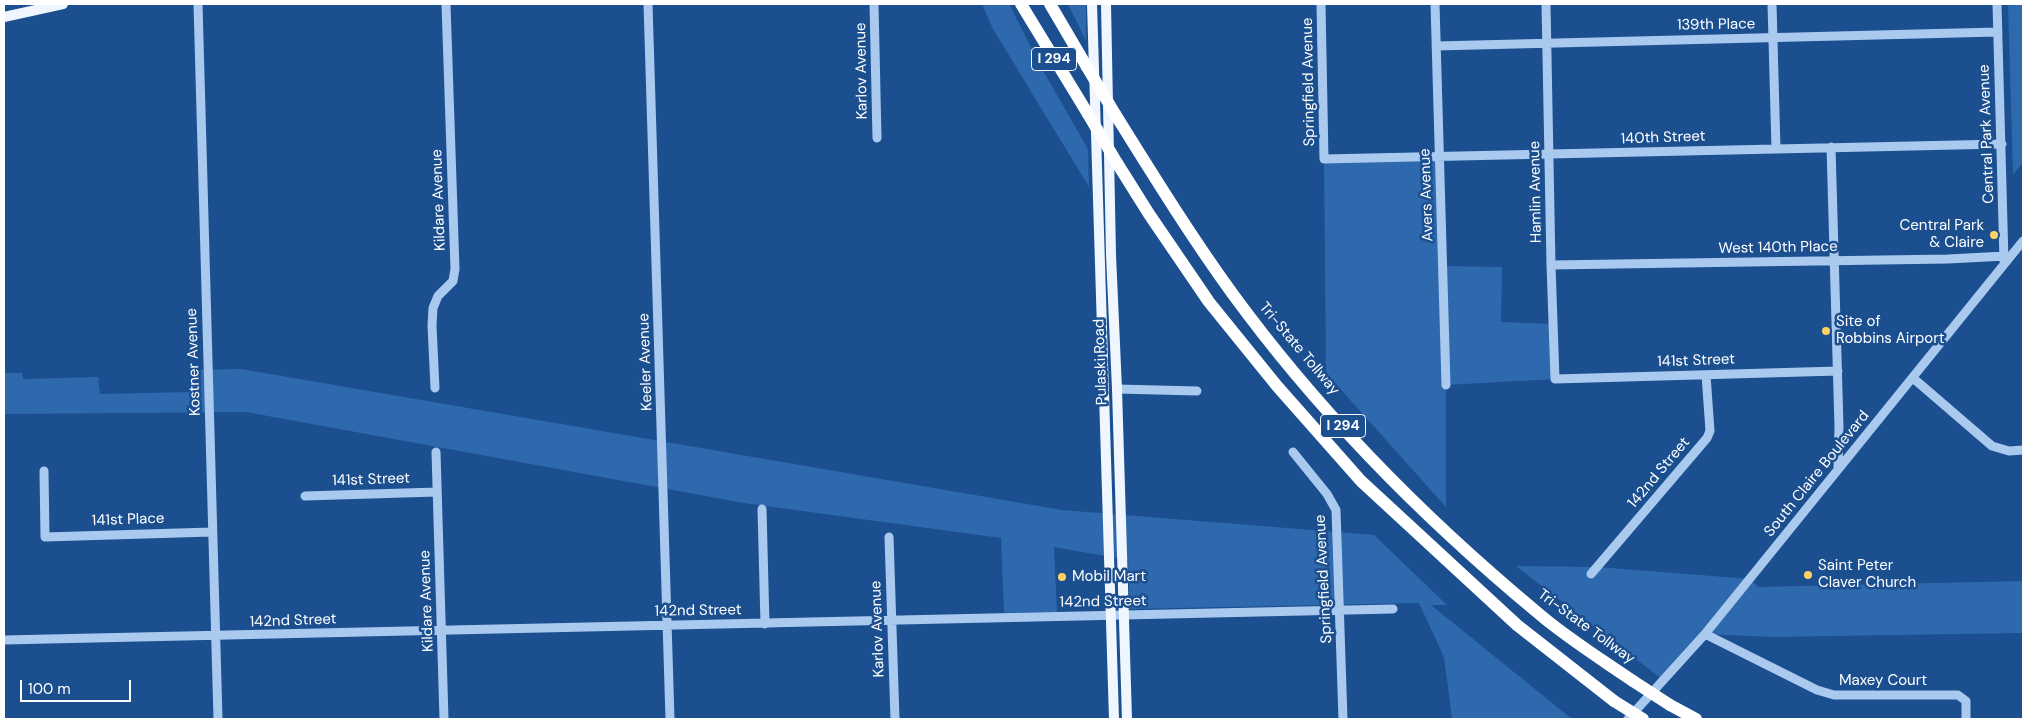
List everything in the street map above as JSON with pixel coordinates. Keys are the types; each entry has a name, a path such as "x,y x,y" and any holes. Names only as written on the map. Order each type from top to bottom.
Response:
{"highway":[{"name":"I 294","path":"1021,4 1148,214 1210,302 1277,386 1362,481 1439,554 1517,624 1614,701 1643,719"},
{"name":"Tri-State Tollway","path":"1050,4 1115,114 1173,206 1233,294 1300,378 1384,472 1539,614 1633,681 1696,719"}],"main road":[{"path":"4,17 63,4"},
{"name":"Pulaski Road","path":"1092,4 1114,719"},
{"name":"Pulaski Road","path":"1106,4 1111,255 1127,719"}],"street":[{"name":"Kostner Avenue","path":"198,4 218,719"},
{"name":"Kildare Avenue","path":"435,388 433,308 438,296 453,280 455,269 446,4"},
{"name":"Keeler Avenue","path":"648,4 670,719"},
{"name":"Karlov Avenue","path":"874,4 877,138"},
{"name":"Springfield Avenue","path":"1321,4 1324,159"},
{"name":"Avers Avenue","path":"1434,4 1446,385"},
{"name":"Hamlin Avenue","path":"1546,4 1555,379"},
{"path":"1772,4 1776,149"},
{"name":"Central Park Avenue","path":"1997,4 2004,260"},
{"name":"139th Place","path":"1436,46 1998,32"},
{"name":"140th Street","path":"1324,159 2002,144"},
{"path":"1830,147 1840,427 1838,468"},
{"name":"South Claire Boulevard","path":"1628,719 1705,634 1913,378 2004,260 2023,241"},
{"name":"West 140th Place","path":"1551,265 2004,260"},
{"name":"141st Street","path":"1555,379 1838,372"},
{"name":"142nd Street","path":"1591,574 1707,438 1710,431 1706,375"},
{"path":"1913,378 1992,446 2010,450 2023,450"},
{"path":"1117,390 1197,390"},
{"name":"Kildare Avenue","path":"436,452 444,719"},
{"name":"Springfield Avenue","path":"1293,452 1327,494 1336,510 1343,719"},
{"name":"141st Place","path":"44,471 45,537 212,532"},
{"name":"141st Street","path":"305,496 438,492"},
{"path":"762,509 765,624"},
{"name":"Karlov Avenue","path":"889,537 895,719"},
{"name":"142nd Street","path":"4,640 215,637 442,630 1393,609"},
{"name":"Maxey Court","path":"1705,634 1817,690 1834,695 1958,695 1966,701 1966,719"}],"shaded area":[{"path":"982,4 1009,4 1041,67 1088,149 1089,187 993,29"},
{"path":"1068,4 1086,4 1086,41"},
{"path":"2008,4 2023,4 2023,162 2013,175"},
{"path":"1439,157 1443,266 1502,267 1501,322 1553,324 1555,379 1446,385 1446,507 1326,373 1324,159"},
{"path":"241,369 1062,510 1374,535 1447,605 1431,605 1572,719 1452,719 1444,657 1419,603 1130,609 1128,560 1054,547 1057,612 1004,613 1001,538 744,503 246,412 4,414 4,373 22,373 23,379 98,377 100,394 192,392 191,370"},
{"path":"1516,566 1598,567 1750,579 1758,587 2023,581 2023,633 1771,637 1705,634 1663,680"}],"place":[{"name":"Central Park & Claire","path":"1994,235"},
{"name":"Site of Robbins Airport","path":"1826,331"},
{"name":"Saint Peter Claver Church","path":"1808,575"},
{"name":"Mobil Mart","path":"1062,577"}]}
